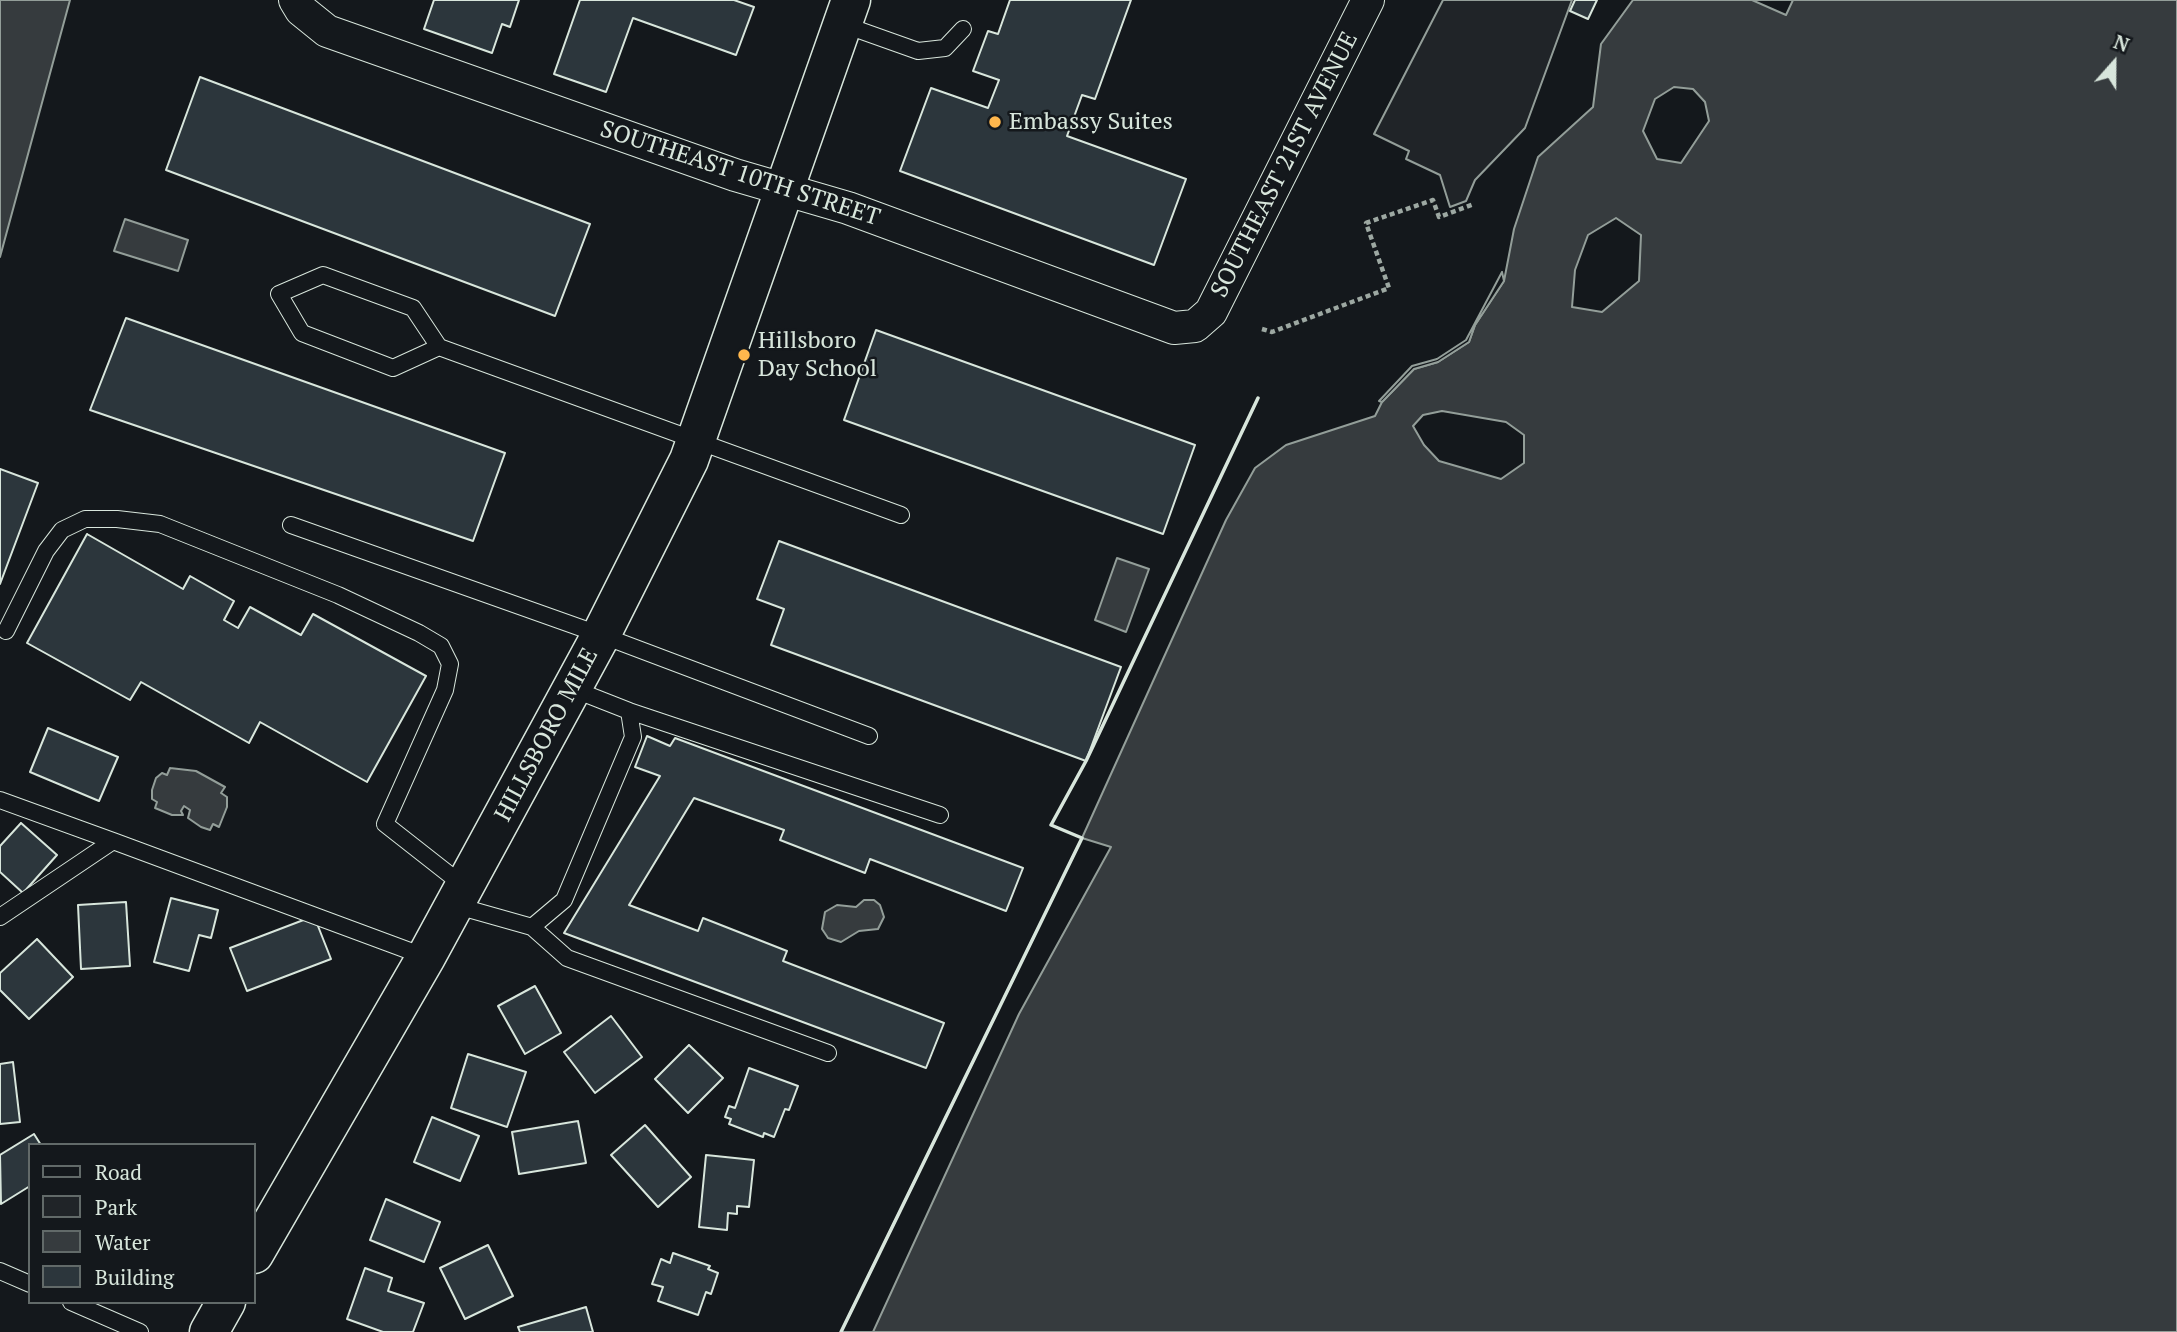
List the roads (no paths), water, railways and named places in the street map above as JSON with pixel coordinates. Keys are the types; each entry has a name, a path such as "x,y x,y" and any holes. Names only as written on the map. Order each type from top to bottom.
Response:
{"main road":[{"name":"HILLSBORO MILE","path":"256,1251 426,957 601,635 690,460 847,12"},
{"path":"209,1332 225,1304"}],"street":[{"name":"SOUTHEAST 10TH STREET","path":"295,0 301,10 327,31 783,189 848,208 1174,328 1195,326"},
{"name":"SOUTHEAST 21ST AVENUE","path":"1195,326 1211,312 1368,0"}],"lane":[{"path":"847,12 918,51 945,48 963,29"},
{"path":"439,347 393,368 302,333 279,294 323,275 413,308 439,347 901,515"},
{"path":"6,631 46,551 62,530 85,519 117,519 160,524 338,595 419,633 441,646 450,664 445,690 385,824 459,896 532,927 567,958 828,1053"},
{"path":"291,524 601,635 869,737"},
{"path":"572,688 629,711 940,814"},
{"path":"532,927 564,900 634,737 629,711"},
{"path":"0,800 426,957"},
{"path":"0,917 113,841"},
{"path":"0,1271 28,1283"},
{"path":"76,1304 140,1332"}],"water":[{"path":"0,0 70,0 0,257"},
{"path":"1633,0 2177,0 2177,1332 841,1332 1082,838 1226,520 1255,468 1286,445 1375,416 1382,402 1414,369 1438,362 1469,342 1475,325 1504,281 1514,229 1538,157 1593,107 1601,44"},
{"path":"125,219 188,240 178,271 114,251"},
{"path":"1117,558 1149,569 1126,632 1095,620"},
{"path":"170,768 196,771 225,787 221,793 227,797 227,807 219,827 213,824 210,830 201,827 188,818 190,810 184,806 181,811 183,815 172,815 155,808 157,802 152,799 152,790 156,778 162,773 167,775"},
{"path":"864,900 874,900 880,905 884,917 878,929 859,931 841,942 828,938 822,929 825,912 837,905 856,907"}],"place":[{"name":"Embassy Suites","path":"995,122"},
{"name":"Hillsboro Day School","path":"744,355"}]}
